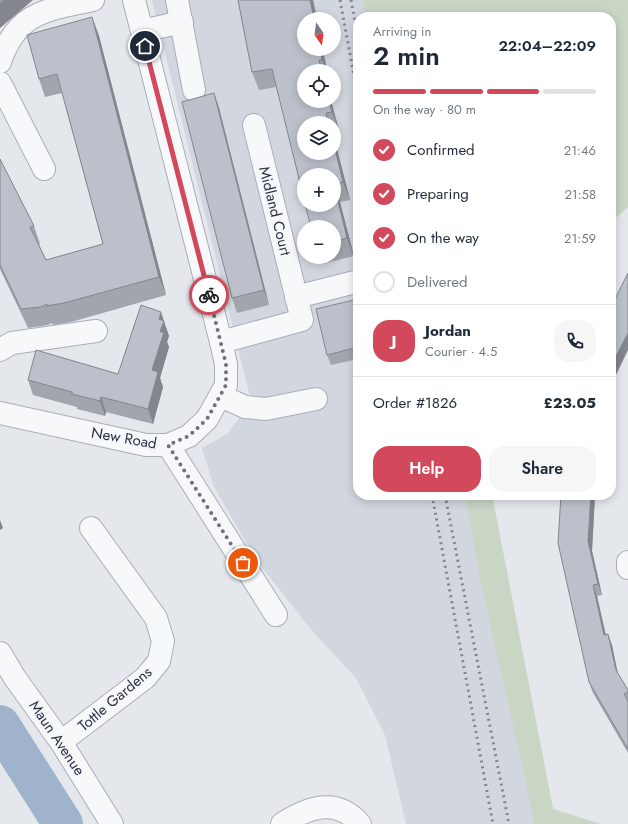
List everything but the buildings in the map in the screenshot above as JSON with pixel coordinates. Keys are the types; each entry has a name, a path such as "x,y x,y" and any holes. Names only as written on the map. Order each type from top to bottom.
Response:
{"street":[{"path":"0,62 4,50 22,22 48,9 93,0"},
{"path":"134,0 226,364 226,385 207,419 189,436 168,445"},
{"path":"177,0 194,90"},
{"path":"142,31 182,22"},
{"path":"0,83 44,169"},
{"name":"Midland Court","path":"221,342 302,320 254,125"},
{"path":"296,297 353,283"},
{"path":"0,350 12,343 96,331"},
{"path":"221,396 245,407 266,409 316,399"},
{"name":"New Road","path":"0,413 146,445 168,445 276,615"},
{"name":"Tottle Gardens","path":"61,742 145,678 159,661 163,641 156,618 91,528"},
{"path":"628,562 628,567"},
{"name":"Maun Avenue","path":"0,653 15,678 61,742 112,824"},
{"path":"282,824 304,810 316,807 327,807 347,813 360,824"}],"shaded area":[{"path":"152,0 401,0 402,12 353,12 353,500 493,500 556,824 406,824 385,735 356,678 313,632 257,561 214,487 202,448 227,434 238,420 250,397"}],"green space":[{"path":"363,0 628,0 628,207 616,218 616,12 365,12"},
{"path":"466,500 493,500 553,809 601,824 534,824 526,782 482,588"}],"waterway":[{"path":"0,725 63,824"}],"railway":[{"path":"340,0 353,70"},
{"path":"351,0 353,12"},
{"path":"433,500 493,824"},
{"path":"446,500 509,824"}],"way so far":[{"path":"209,295 226,364 226,385 207,419 189,436 168,445 243,563"}],"route":[{"path":"145,46 209,295"}]}
